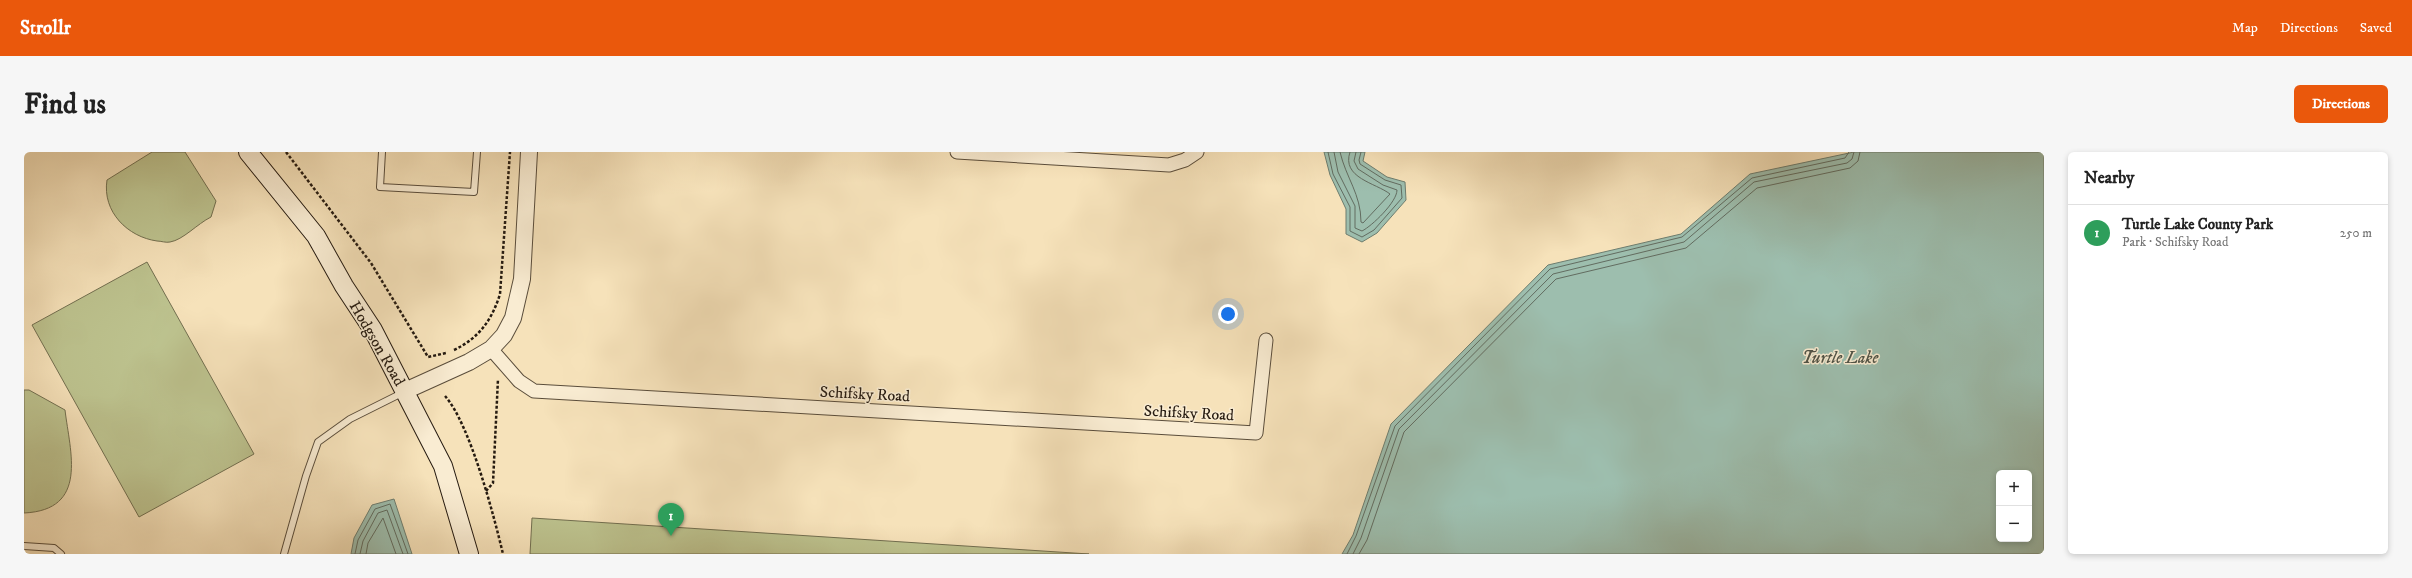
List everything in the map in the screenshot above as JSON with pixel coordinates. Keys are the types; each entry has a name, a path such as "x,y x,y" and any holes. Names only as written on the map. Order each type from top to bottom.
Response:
{"main road":[{"name":"Hodgson Road","path":"248,152 316,236 344,286 373,330 443,466 469,554"}],"street":[{"path":"405,391 469,362 491,348 504,335 513,318 522,279 529,152"},
{"path":"957,152 1169,165 1185,160 1197,152"},
{"name":"Schifsky Road","path":"491,348 519,381 534,391 1256,433 1266,340"}],"lane":[{"path":"382,152 380,187 474,192 477,152"},
{"path":"284,554 306,476 318,442 350,420 405,391"},
{"path":"24,546 54,548 61,554"}],"path":[{"path":"286,152 371,263 428,357 444,354 470,341 486,325 495,311 502,284 510,152"},
{"path":"485,491 493,483 498,379"},
{"path":"445,396 452,403 467,438 485,491 503,554"}],"green space":[{"path":"152,152 185,152 216,201 211,217 175,241 157,241 146,239 136,234 119,221 109,202 107,180"},
{"path":"147,262 254,454 139,517 32,325"},
{"path":"24,390 29,390 65,410 70,443 71,476 67,490 59,502 45,509 24,513"},
{"path":"532,518 1089,554 530,554"}],"water":[{"path":"1324,152 1365,152 1363,161 1387,177 1405,182 1406,200 1377,233 1362,242 1346,234 1346,209 1330,175"},
{"name":"Turtle Lake","path":"1854,152 2044,152 2044,554 1342,554 1353,535 1391,424 1548,265 1681,234 1750,174"},
{"path":"394,499 412,554 351,554 354,538 372,505"}],"place":[{"name":"Turtle Lake County Park","path":"671,536"}]}
